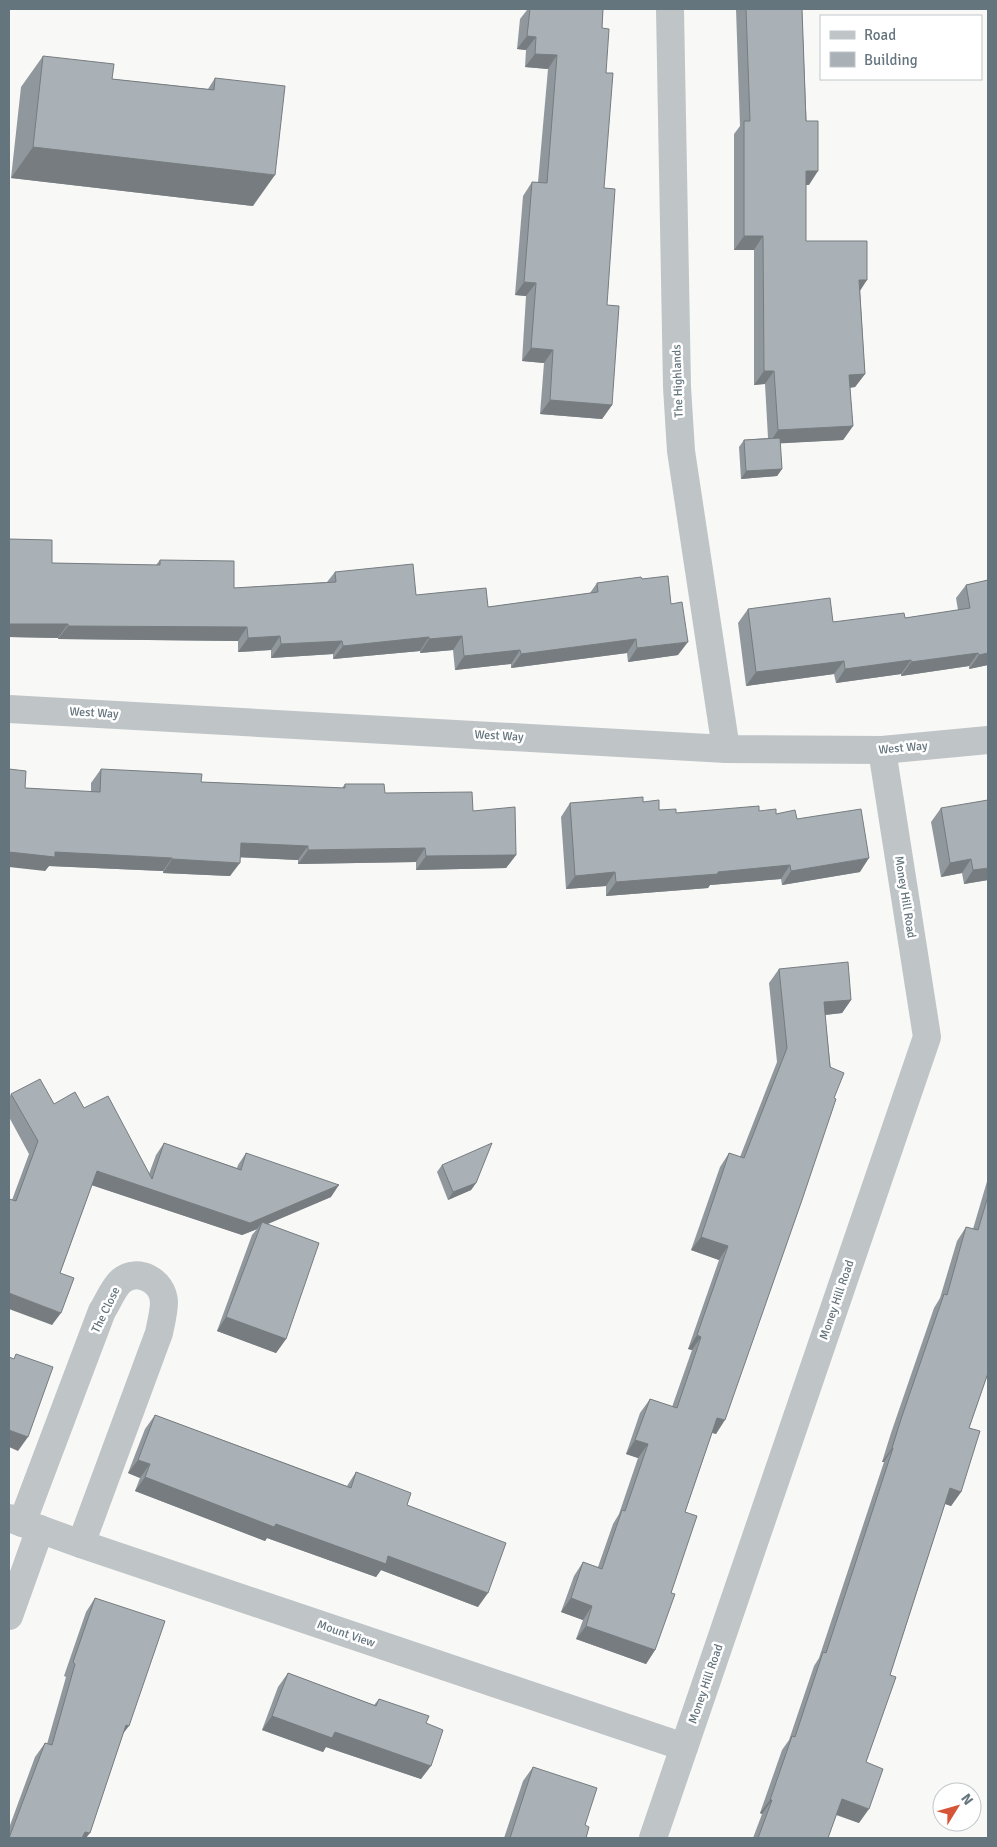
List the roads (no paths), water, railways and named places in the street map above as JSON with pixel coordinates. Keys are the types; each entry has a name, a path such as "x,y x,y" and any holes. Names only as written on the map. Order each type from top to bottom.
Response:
{"street":[{"name":"The Highlands","path":"670,9 677,387 681,451 726,749"},
{"name":"West Way","path":"9,708 726,749 882,750 988,740"},
{"name":"Money Hill Road","path":"653,1838 927,1037 882,750"},
{"name":"The Close","path":"9,1616 24,1523 102,1311 120,1282 128,1276 138,1275 154,1282 164,1300 159,1333 80,1544"},
{"name":"Mount View","path":"24,1523 80,1544 684,1747"}]}
